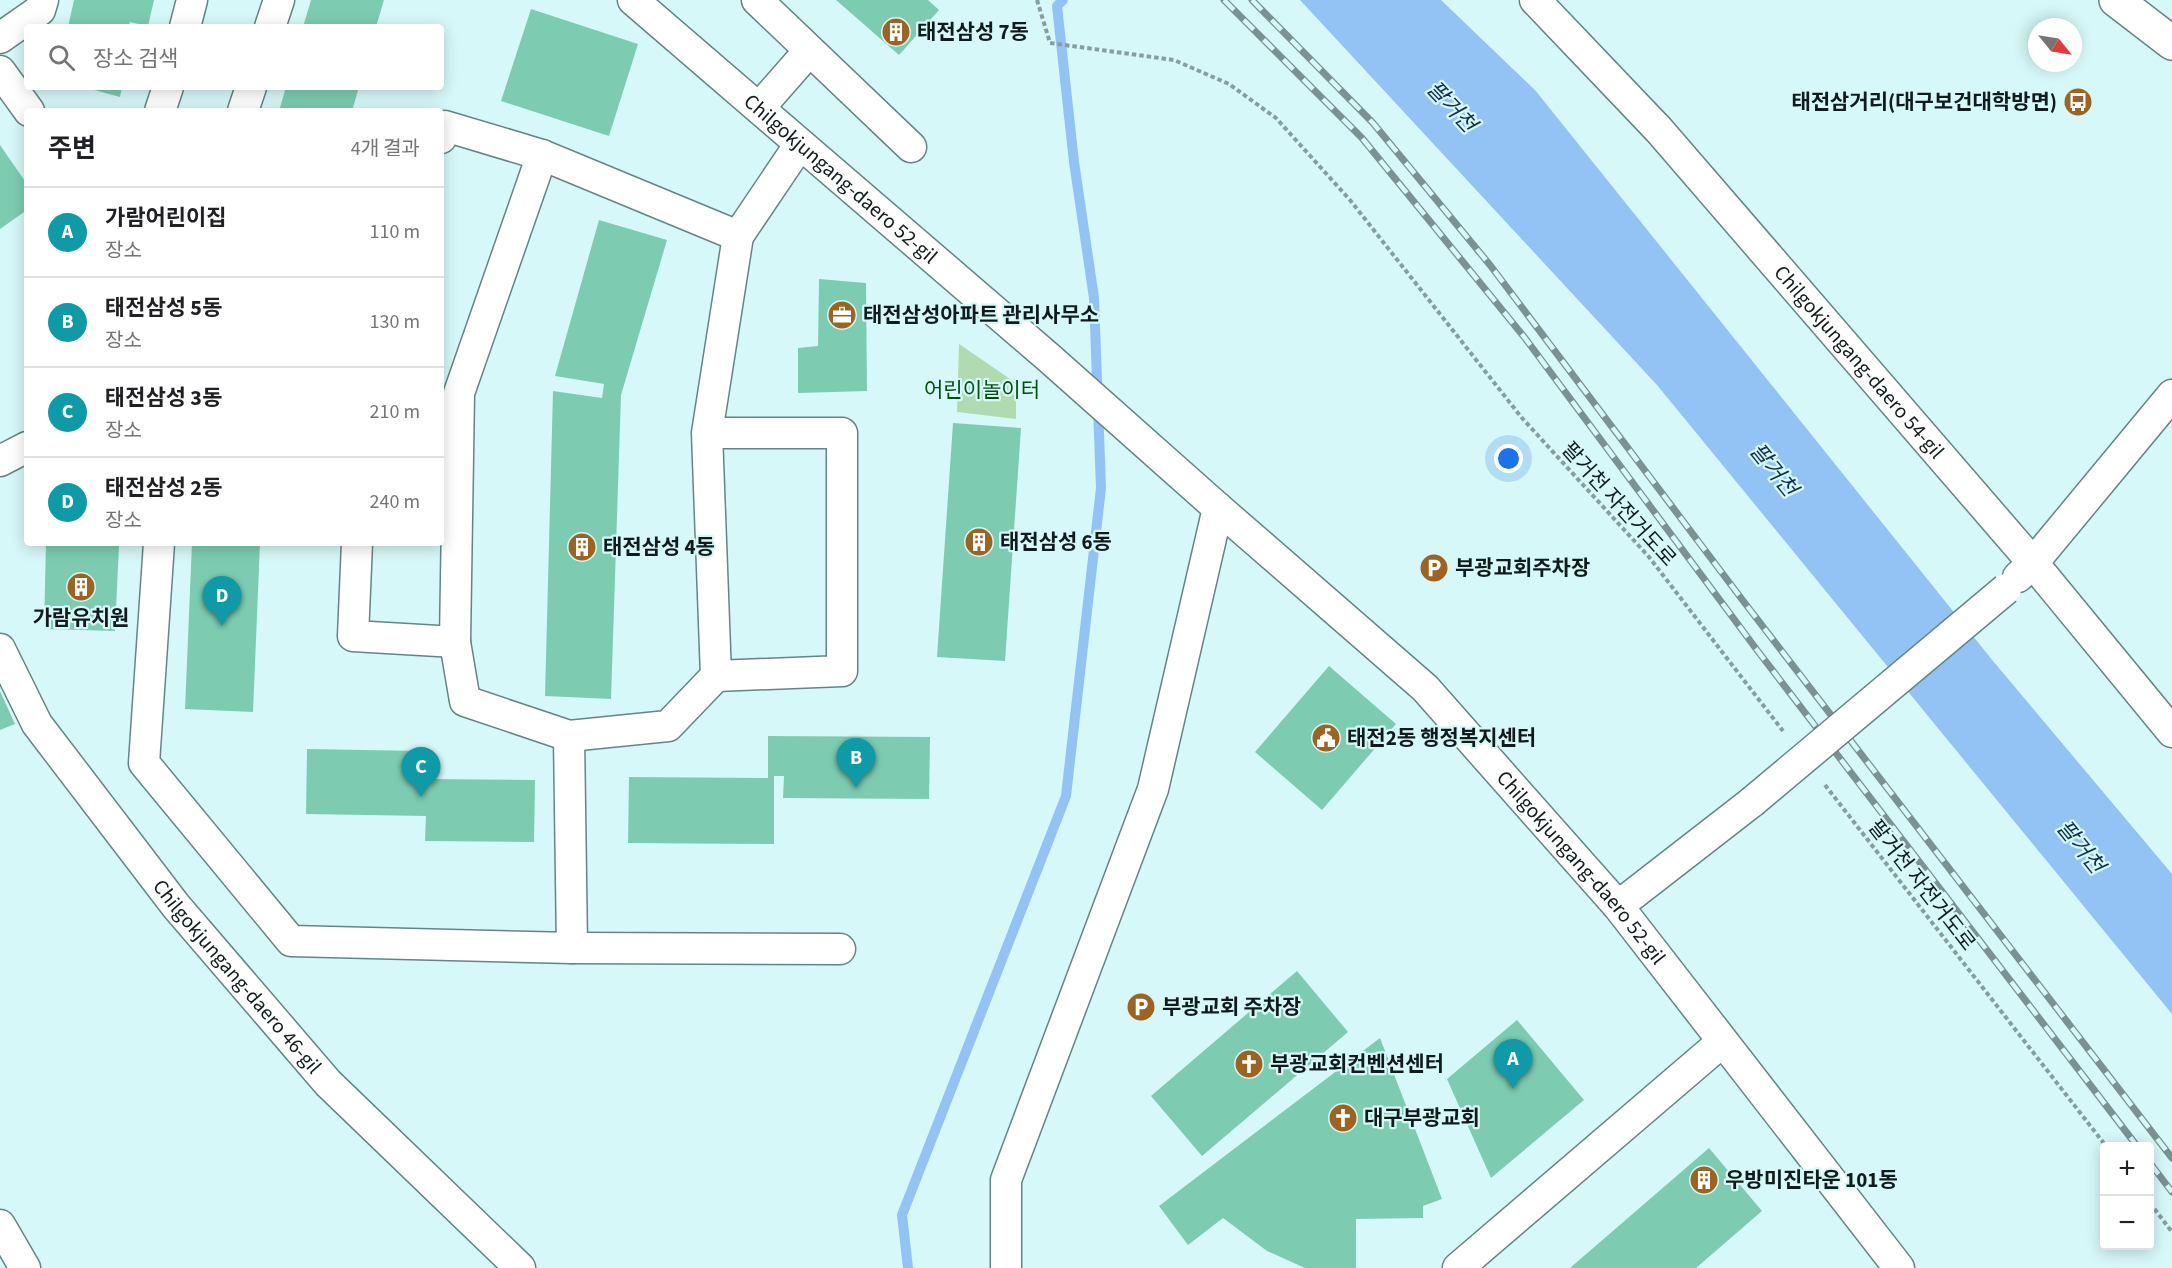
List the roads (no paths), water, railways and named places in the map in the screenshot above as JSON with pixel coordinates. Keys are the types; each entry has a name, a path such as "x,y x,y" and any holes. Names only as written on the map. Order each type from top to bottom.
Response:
{"main road":[{"path":"2116,0 2172,43"}],"street":[{"path":"0,39 40,10 43,0"},
{"path":"186,24 192,0"},
{"path":"271,24 279,0"},
{"name":"Chilgokjungang-daero 52-gil","path":"633,0 1048,357 1425,688 1618,906 1899,1268"},
{"path":"757,0 911,147"},
{"name":"Chilgokjungang-daero 54-gil","path":"1535,0 1659,130 2033,563 2172,732"},
{"path":"759,108 809,51"},
{"path":"161,108 167,90"},
{"path":"244,108 250,90"},
{"path":"444,129 445,126 542,155 738,236"},
{"path":"716,676 707,433 738,236 800,144"},
{"path":"542,155 450,391 455,642 465,701 569,736 668,726 716,676 842,671 842,433 707,433"},
{"path":"1618,906 1752,802 2006,589 2033,563 2172,395"},
{"path":"0,461 24,449"},
{"path":"1006,1268 1006,1180 1153,789 1218,508"},
{"path":"159,546 144,763 291,941 572,948 840,949"},
{"path":"357,546 353,636 455,642"},
{"name":"Chilgokjungang-daero 46-gil","path":"0,649 37,724 176,906 328,1083 520,1268"},
{"path":"569,736 572,948"},
{"path":"1458,1268 1722,1042"},
{"path":"0,1226 25,1268"}],"water":[{"name":"팔거천","path":"1300,0 1441,0 1535,90 1993,661 2172,874 2172,1014 1657,385"}],"waterway":[{"path":"908,1268 902,1215 1066,796 1101,488 1094,298 1074,162 1057,6 1063,0"}],"railway":[{"path":"1224,0 1362,138 1525,338 1757,650 2134,1142"},
{"path":"1252,0 1373,123 1490,265 1744,602 2172,1158"},
{"path":"2154,1168 2172,1192"}],"place":[{"name":"태전삼성 7동","path":"896,32"},
{"name":"태전삼거리(대구보건대학방면)","path":"2078,102"},
{"name":"태전삼성아파트 관리사무소","path":"842,315"},
{"name":"태전삼성 6동","path":"979,542"},
{"name":"태전삼성 4동","path":"582,547"},
{"name":"부광교회주차장","path":"1434,568"},
{"name":"가람유치원","path":"81,587"},
{"name":"태전삼성 2동","path":"222,626"},
{"name":"태전2동 행정복지센터","path":"1326,738"},
{"name":"태전삼성 5동","path":"856,788"},
{"name":"태전삼성 3동","path":"421,797"},
{"name":"부광교회 주차장","path":"1141,1007"},
{"name":"부광교회컨벤션센터","path":"1249,1064"},
{"name":"가람어린이집","path":"1513,1089"},
{"name":"대구부광교회","path":"1343,1118"},
{"name":"우방미진타운 101동","path":"1704,1180"}],"park label":[{"name":"어린이놀이터","path":"982,390"}]}
